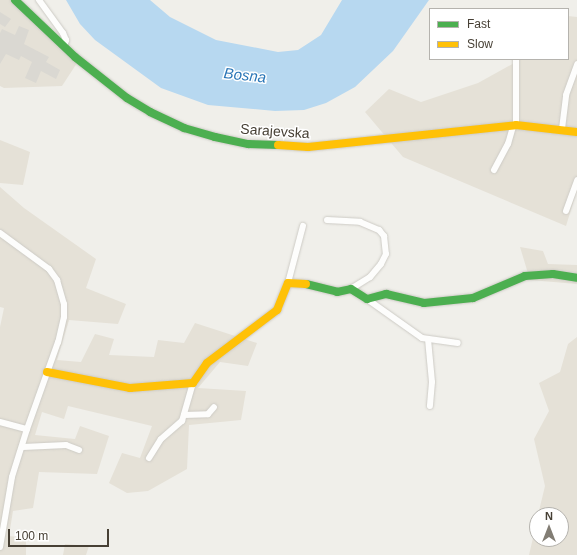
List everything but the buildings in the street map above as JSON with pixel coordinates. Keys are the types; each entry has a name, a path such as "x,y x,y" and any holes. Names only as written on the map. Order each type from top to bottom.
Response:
{"main road":[{"name":"Sarajevska","path":"15,0 64,47 127,98 150,112 184,128 248,144 308,147 514,126 562,129 577,132"},
{"path":"47,372 130,388 158,388 193,383 207,364 277,310 288,283 302,283 337,292 351,289 367,299 386,294 424,303 449,302 473,298 525,276 552,274 577,278"}],"street":[{"path":"38,0 66,40 64,47"},
{"path":"494,170 508,144 514,126 516,60"},
{"path":"562,129 566,95 577,64"},
{"path":"566,210 577,180"},
{"path":"327,220 360,222 379,230 384,236 386,254 381,264 370,277 351,289"},
{"path":"288,283 303,226"},
{"path":"0,233 49,269 62,292 64,317 27,429 24,447 12,477 0,547"},
{"path":"367,299 415,334 428,339 458,343"},
{"path":"428,339 432,382 430,406"},
{"path":"149,458 153,449 179,425 184,415 193,383"},
{"path":"184,415 208,414 214,407"},
{"path":"0,422 27,429"},
{"path":"24,447 66,445 79,450"}],"shaded area":[{"path":"0,0 10,0 77,63 62,86 4,88 0,86"},
{"path":"569,16 577,17 577,190 566,226 403,157 365,112 389,89 421,102 478,83 516,62 515,60 569,60"},
{"path":"0,140 30,152 23,185 0,183"},
{"path":"0,187 24,208 96,259 86,288 126,304 118,324 69,320 57,360 81,362 95,334 114,339 109,355 154,357 158,340 184,343 195,323 257,343 248,366 220,362 198,388 246,391 241,420 189,425 187,469 148,491 127,493 109,483 122,453 140,458 152,426 68,406 64,419 42,412 35,435 75,439 80,426 109,436 97,474 39,472 33,508 13,511 9,536 26,538 26,555 0,555 0,327 4,308 0,307"},
{"path":"520,247 543,251 548,264 577,265 577,284 530,280"},
{"path":"577,337 577,555 529,555 531,547 569,547 569,507 540,507 545,486 534,439 549,411 539,383 560,372 568,344"},
{"path":"65,544 89,546 86,555 63,555"}],"water":[{"name":"Bosna","path":"66,0 150,0 170,17 216,40 278,52 298,50 321,35 342,0 429,0 393,51 355,87 326,103 304,110 275,111 208,105 161,88 95,40 80,24"}],"traffic: fast":[{"path":"15,0 75,57 127,98 150,112 184,128 215,137 248,144 278,145"},
{"path":"306,284 337,292 351,289 367,299 386,294 424,303 473,298 525,276 553,274 577,278"}],"traffic: slow":[{"path":"278,145 308,147 516,125 577,132"},
{"path":"47,372 130,388 193,383 207,363 277,310 288,283 306,284"}]}
